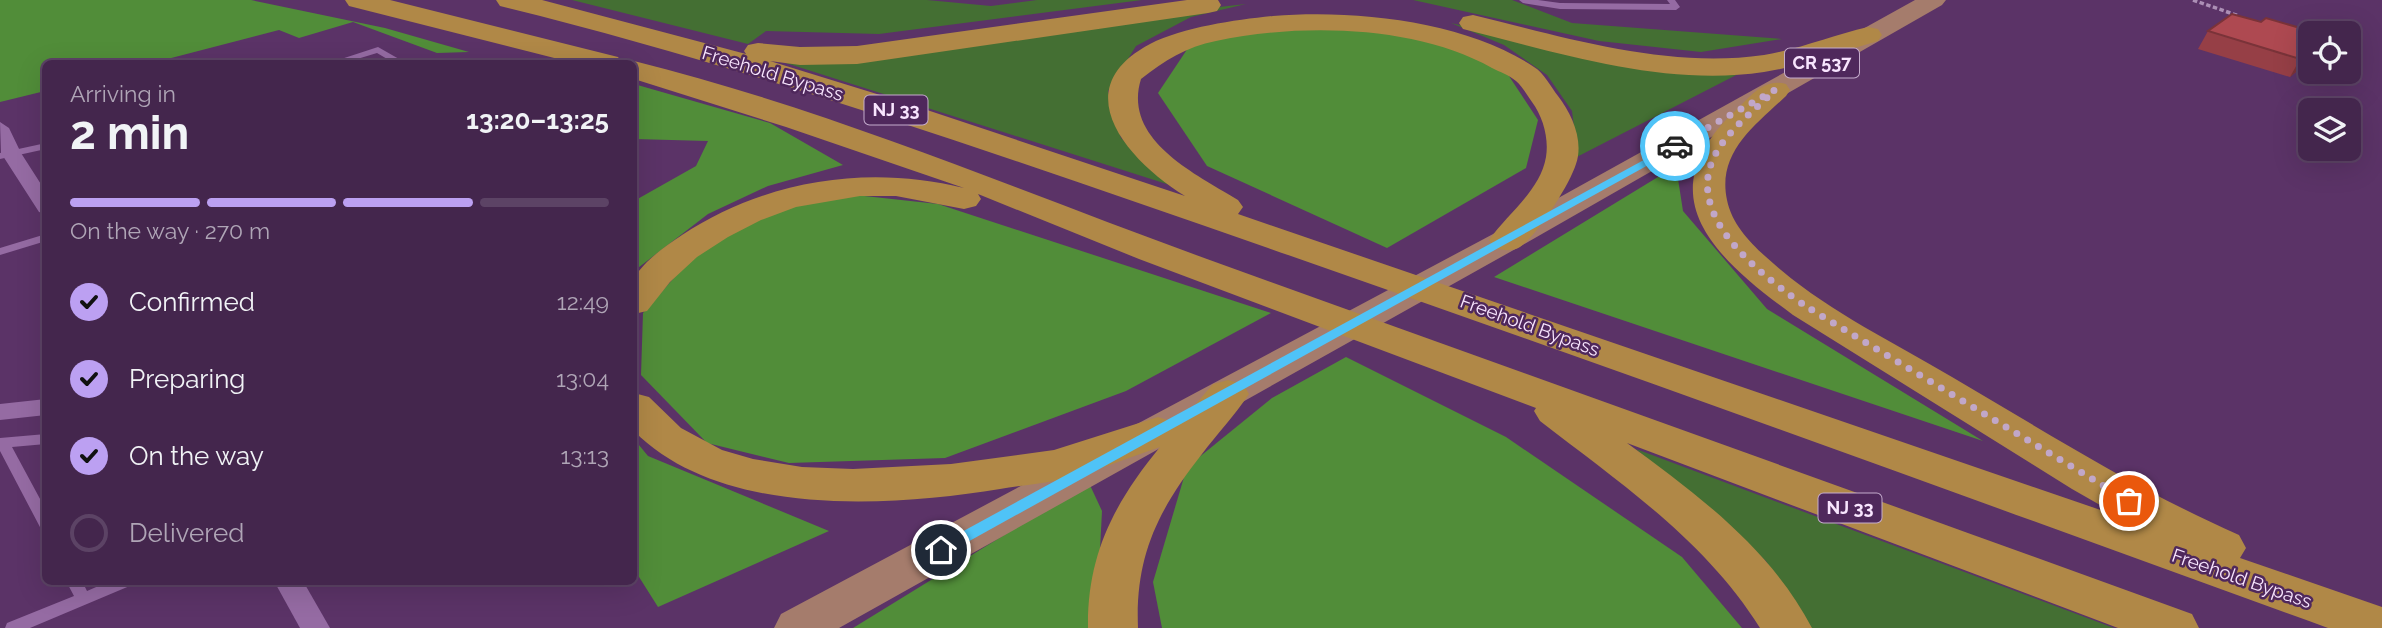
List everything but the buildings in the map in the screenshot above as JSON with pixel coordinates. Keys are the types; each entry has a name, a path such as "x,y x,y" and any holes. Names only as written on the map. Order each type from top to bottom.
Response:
{"highway":[{"path":"358,0 596,60"},
{"name":"Freehold Bypass","path":"509,0 599,22 900,111 1441,294 2382,627"},
{"path":"1367,0 1427,11 1595,54 1658,64 1751,65 1868,35"},
{"path":"599,22 766,53 827,56 881,52 1228,2"},
{"path":"1278,240 1195,188 1145,149 1129,126 1122,97 1131,69 1141,56 1173,33 1217,17 1242,12 1312,7 1371,11 1441,27 1490,47 1520,66 1543,88 1561,131 1561,161 1546,192 1492,248"},
{"name":"Freehold Bypass","path":"637,72 889,150 2174,628"},
{"path":"1775,90 1730,134 1714,156 1708,172 1707,187 1713,210 1728,237 1757,269 1807,307 2088,478 2191,534 2382,616"},
{"path":"637,299 667,264 717,229 768,206 840,188 919,188 1132,242"},
{"path":"1113,628 1114,586 1122,547 1133,519 1171,462 1247,384"},
{"path":"1526,389 1718,539 1749,571 1787,628"},
{"path":"637,410 650,425 673,443 698,456 757,475 831,485 905,484 1062,464 1158,432"}],"main road":[{"name":"CR 537","path":"798,628 1247,384 1933,0"}],"street":[{"path":"0,128 6,155 42,203"},
{"path":"0,412 42,407"},
{"path":"290,585 315,628"}],"lane":[{"path":"1523,0 1560,6 1676,6 1671,0"},
{"path":"344,60 378,50 396,60"},
{"path":"6,155 42,147"},
{"path":"0,252 42,238"},
{"path":"42,439 1,443 42,519"},
{"path":"76,585 83,599"},
{"path":"13,628 116,585"}],"path":[{"path":"2193,0 2250,20"}],"green space":[{"path":"0,0 251,0 385,28 469,52 437,53 353,22 299,38 279,30 164,60 42,60 42,92 0,102"},
{"path":"572,0 927,0 991,6 1037,0 1142,0 879,34 766,31 748,44"},
{"path":"1413,0 1512,0 1572,23 1782,39 1701,52 1599,41"},
{"path":"1246,4 1191,17 1136,46 1108,91 1121,138 1173,186 767,57"},
{"path":"1451,23 1536,43 1746,70 1567,162 1576,143 1572,111 1547,75 1504,45"},
{"path":"1393,24 1503,67 1538,120 1526,168 1387,248 1207,166 1158,93 1196,36"},
{"path":"637,85 770,123 843,165 768,186 708,214 637,269 637,199 696,166 708,141 637,139"},
{"path":"1676,166 1683,211 1767,309 1983,441 1494,277"},
{"path":"846,194 938,204 1271,313 1126,391 945,458 789,463 707,443 641,375 643,313 702,246 794,204"},
{"path":"1346,357 1506,437 1682,557 1742,628 1162,628 1153,582 1187,467 1272,398"},
{"path":"637,443 648,456 829,531 658,607 637,574"},
{"path":"1636,449 2114,628 1806,628 1766,561"},
{"path":"1089,483 1102,511 1096,628 853,628"}],"way so far":[{"path":"1675,146 1775,90 1730,134 1714,156 1708,172 1707,187 1713,210 1728,237 1740,251 1757,269 1807,307 2129,501"}],"route":[{"path":"941,550 1675,146"}]}
